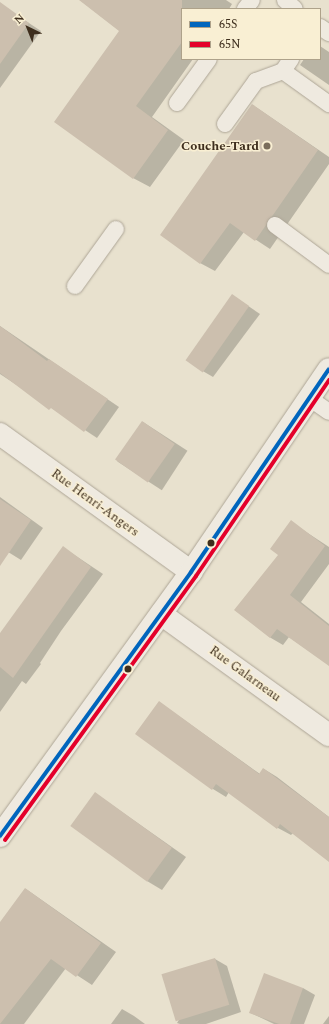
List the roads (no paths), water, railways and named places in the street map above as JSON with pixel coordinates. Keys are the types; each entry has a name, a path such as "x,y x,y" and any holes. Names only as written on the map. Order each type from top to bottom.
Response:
{"street":[{"path":"0,836 191,572 329,369"},
{"name":"Rue Henri-Angers","path":"0,434 191,572"},
{"name":"Rue Galarneau","path":"161,614 329,735"}],"lane":[{"path":"285,0 294,8"},
{"path":"177,102 208,60"},
{"path":"225,124 256,81 287,65 329,104"},
{"path":"275,225 329,265"},
{"path":"75,286 116,229"},
{"path":"309,398 329,412"}],"place":[{"name":"Couche-Tard","path":"267,146"}]}
